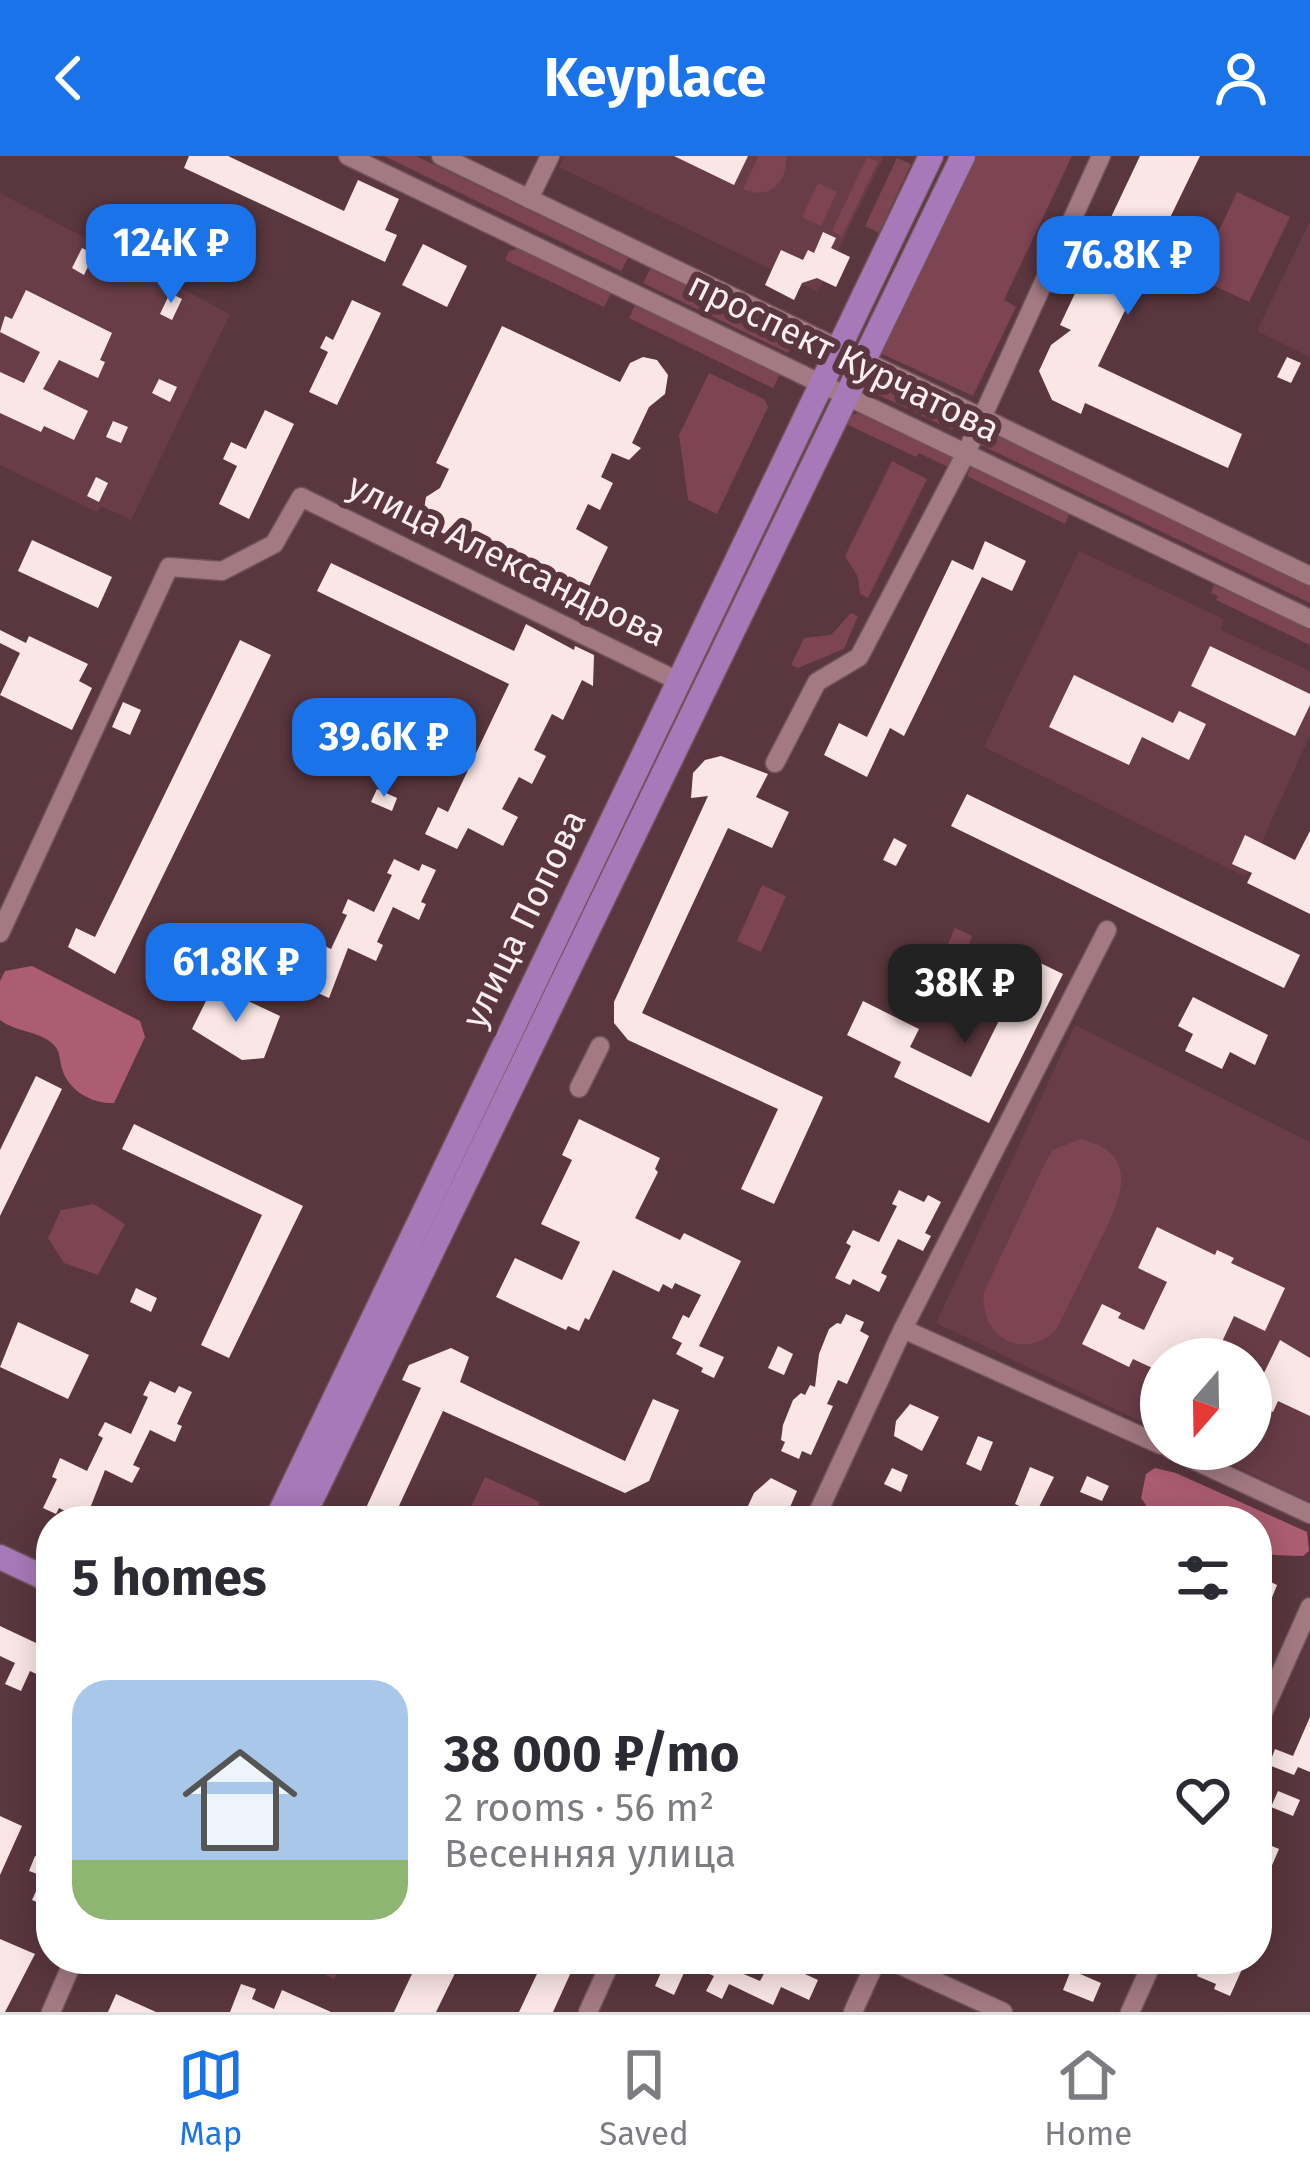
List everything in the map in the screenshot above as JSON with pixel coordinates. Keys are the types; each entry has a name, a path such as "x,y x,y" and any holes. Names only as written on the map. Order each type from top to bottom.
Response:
{"main road":[{"name":"улица Попова","path":"283,1506 932,156"},
{"name":"улица Попова","path":"309,1506 963,156"},
{"path":"0,1557 36,1574"}],"street":[{"name":"проспект Курчатова","path":"348,156 1310,619"},
{"name":"проспект Курчатова","path":"441,156 1310,576"},
{"path":"530,199 550,156"},
{"path":"775,763 817,682 859,657 982,419 1101,156"},
{"name":"улица Александрова","path":"0,933 169,568 222,571 274,544 301,497 678,681"},
{"path":"821,1506 903,1329 1107,930"},
{"path":"579,1088 600,1046"},
{"path":"903,1329 1140,1436"},
{"path":"1215,1470 1310,1514"},
{"path":"1272,1692 1310,1607"},
{"path":"51,2012 67,1974"},
{"path":"588,2012 605,1974"},
{"path":"853,2012 870,1974"},
{"path":"920,1974 1003,2012"},
{"path":"1130,2012 1147,1974"}],"shaded area":[{"path":"384,156 416,156 628,258 621,271"},
{"path":"564,156 884,156 818,292 559,167"},
{"path":"759,156 786,156 780,181 761,193 743,189"},
{"path":"974,156 1072,156 1004,300 1016,307 973,396 880,353"},
{"path":"867,157 878,162 842,236 832,231"},
{"path":"897,158 911,164 879,233 865,226"},
{"path":"818,183 837,192 821,226 802,217"},
{"path":"1237,192 1290,217 1249,302 1197,278"},
{"path":"0,193 230,314 131,520 101,506 97,512 0,465"},
{"path":"1310,221 1310,357 1257,331"},
{"path":"520,248 612,291 604,307 505,260 509,251"},
{"path":"650,269 795,338 788,353 643,283"},
{"path":"637,301 781,372 773,388 629,318"},
{"path":"709,373 764,399 768,407 717,514 688,500 679,435"},
{"path":"866,376 966,422 963,428 950,429 866,389"},
{"path":"858,413 952,458 948,467 844,423"},
{"path":"988,431 1310,586 1310,603 981,445"},
{"path":"892,461 927,479 868,598 860,594 858,577 845,556"},
{"path":"972,465 1070,512 1065,524 967,476"},
{"path":"1079,551 1224,619 1221,630 1310,671 1310,735 1246,877 984,747"},
{"path":"1214,585 1310,627 1310,645 1216,600 1218,596 1211,593"},
{"path":"851,613 858,616 844,649 798,668 791,665 804,638 831,635"},
{"path":"762,885 786,896 761,952 737,941"},
{"path":"955,928 972,936 968,947 988,957 967,1000 949,992 963,963 944,953"},
{"path":"32,966 140,1021 145,1037 114,1103 76,1090 65,1077 52,1043 0,1020 0,981 5,971"},
{"path":"1075,1025 1310,1142 1310,1502 1243,1470 1272,1470 1272,1338 1140,1338 1140,1421 936,1323"},
{"path":"1080,1139 1115,1158 1121,1186 1117,1203 1056,1330 1030,1344 1017,1344 996,1332 988,1321 984,1292 1046,1161 1053,1150"},
{"path":"94,1204 125,1224 98,1275 64,1263 48,1238 61,1210"},
{"path":"1163,1470 1249,1506 1147,1506 1141,1498 1146,1474"},
{"path":"485,1477 540,1502 538,1506 471,1506"},
{"path":"1272,1516 1307,1532 1309,1551 1303,1556 1272,1554"}],"building":[{"path":"189,156 228,156 344,211 358,180 399,199 385,230 397,235 385,262 184,168"},
{"path":"674,156 748,156 734,185"},
{"path":"1140,156 1200,156 1098,366 1242,434 1228,468 1085,403 1081,414 1052,400 1039,371 1051,345 1071,330 1060,325"},
{"path":"823,232 836,238 831,248 850,257 836,287 817,278 802,283 794,300 765,285 781,250 803,260 808,250 814,253"},
{"path":"423,244 467,266 447,307 402,285"},
{"path":"82,248 94,254 84,275 72,268"},
{"path":"26,290 112,333 98,378 59,360 43,389 88,411 74,440 44,426 41,432 0,413 0,372 24,383 40,352 0,332 5,316 12,319"},
{"path":"170,293 182,299 172,320 160,314"},
{"path":"352,300 381,313 337,405 309,392 328,352 320,348 326,336 333,340"},
{"path":"502,326 620,382 630,363 643,357 657,360 668,375 665,394 649,407 632,443 641,448 629,460 612,453 601,477 613,483 600,510 588,504 576,529 608,547 586,593 533,567 527,580 492,564 495,558 430,527 423,516 426,497 440,488 449,469 436,463"},
{"path":"1287,357 1301,363 1291,383 1277,377"},
{"path":"159,379 177,387 170,402 152,393"},
{"path":"265,410 294,424 249,519 219,504 237,466 223,459 231,442 246,449"},
{"path":"113,421 128,427 121,443 106,437"},
{"path":"96,477 108,483 99,502 87,496"},
{"path":"32,540 112,577 98,608 18,571"},
{"path":"985,541 1026,561 1012,591 982,577 904,736 890,728 867,777 824,755 839,723 867,737 952,560 973,570"},
{"path":"331,563 514,651 526,624 574,650 575,646 594,655 593,686 582,680 563,720 552,714 534,750 546,756 532,784 519,777 502,809 518,817 503,846 468,828 457,849 425,834 438,807 448,812 509,684 317,591"},
{"path":"0,630 26,643 29,636 88,664 79,681 92,688 72,730 0,695 20,653 0,643"},
{"path":"240,640 271,655 115,974 68,947 76,928 95,937"},
{"path":"1210,646 1310,694 1310,705 1295,736 1191,686"},
{"path":"1074,675 1173,723 1179,711 1206,724 1189,760 1142,737 1129,765 1049,727"},
{"path":"123,702 141,710 130,735 112,727"},
{"path":"721,756 768,774 756,797 789,812 772,848 728,828 642,1013 823,1097 774,1204 741,1189 778,1109 628,1040 614,1023 614,1002 708,796 691,798 693,773 705,760"},
{"path":"377,789 397,798 392,811 371,802"},
{"path":"967,794 1300,955 1284,988 951,826"},
{"path":"1310,831 1310,914 1247,883 1252,873 1232,864 1245,835 1295,860"},
{"path":"894,838 907,845 896,866 883,860"},
{"path":"394,859 419,871 422,864 436,870 421,902 426,904 419,920 393,907 377,942 383,945 376,961 348,948 329,998 302,986 300,992 287,986 304,936 331,949 347,915 342,913 348,899 374,912 392,875 387,873"},
{"path":"1030,958 1063,974 989,1123 894,1077 901,1062 847,1035 863,1001 919,1029 910,1047 971,1077"},
{"path":"214,985 280,1016 264,1058 242,1060 192,1029"},
{"path":"1193,997 1268,1035 1255,1065 1230,1052 1222,1069 1185,1051 1193,1034 1178,1026"},
{"path":"36,1076 62,1089 0,1216 0,1150"},
{"path":"579,1119 660,1158 635,1218 680,1240 684,1233 741,1261 699,1346 724,1357 714,1378 676,1354 682,1343 672,1338 683,1315 689,1318 701,1295 675,1283 672,1289 663,1284 659,1292 613,1270 579,1331 568,1326 566,1330 496,1297 515,1258 562,1280 580,1242 541,1224 572,1160 562,1155"},
{"path":"134,1124 303,1206 229,1358 201,1345 262,1215 122,1149"},
{"path":"899,1190 924,1202 928,1195 941,1202 925,1233 931,1236 923,1251 898,1239 881,1273 887,1276 879,1292 853,1279 850,1285 835,1278 851,1246 846,1243 853,1230 879,1242 897,1206 892,1204"},
{"path":"1157,1227 1215,1255 1217,1250 1234,1258 1231,1263 1285,1288 1265,1331 1234,1316 1224,1338 1140,1338 1140,1362 1133,1359 1129,1367 1082,1344 1102,1304 1144,1330 1167,1282 1138,1268"},
{"path":"136,1288 157,1298 151,1312 130,1302"},
{"path":"846,1314 864,1322 860,1331 869,1336 847,1384 838,1380 827,1404 833,1406 811,1455 802,1451 799,1459 781,1451 783,1425 793,1400 805,1395 810,1385 815,1387 819,1354 829,1329 841,1324"},
{"path":"18,1322 89,1355 68,1399 0,1367"},
{"path":"1280,1340 1310,1358 1310,1416 1278,1401 1272,1412 1272,1356"},
{"path":"778,1346 793,1354 784,1375 768,1368"},
{"path":"451,1348 469,1357 460,1382 625,1461 653,1399 679,1410 649,1481 625,1493 443,1411 399,1506 367,1506 421,1388 402,1380 409,1365"},
{"path":"150,1381 175,1393 179,1386 192,1392 177,1424 182,1426 175,1442 150,1430 133,1465 140,1468 132,1483 105,1470 91,1506 44,1506 57,1479 52,1477 60,1458 87,1471 103,1438 98,1435 105,1422 131,1434 148,1397 143,1395"},
{"path":"910,1404 939,1417 922,1451 894,1436 896,1421"},
{"path":"978,1436 993,1442 981,1471 966,1464"},
{"path":"1030,1467 1054,1477 1040,1506 1015,1504"},
{"path":"892,1468 908,1475 901,1492 884,1484"},
{"path":"1087,1476 1109,1486 1102,1501 1080,1492"},
{"path":"771,1478 797,1491 790,1506 748,1506"},
{"path":"0,1626 36,1643 36,1674 30,1671 21,1691 5,1684 15,1663 0,1656"},
{"path":"1310,1717 1310,1772 1298,1767 1294,1775 1272,1766 1275,1749 1293,1756"},
{"path":"1278,1791 1300,1800 1293,1816 1272,1805"},
{"path":"0,1816 22,1826 0,1875"},
{"path":"0,1939 35,1954 5,2012 0,2012"},
{"path":"412,1974 455,1974 436,2012 394,2012"},
{"path":"537,1974 570,1974 553,2012 519,2012"},
{"path":"660,1974 683,1974 674,1995 655,1986"},
{"path":"710,1974 744,1974 760,1981 764,1974 805,1974 818,1980 809,2000 781,1987 773,2005 729,1984 722,1999 706,1991 714,1976"},
{"path":"1069,1974 1101,1983 1093,2002 1063,1990"},
{"path":"1198,1974 1240,1974 1230,1996"},
{"path":"241,1984 256,1989 252,1999 274,2009 282,1990 331,2012 230,2012"},
{"path":"116,1994 156,2012 108,2012"}]}
